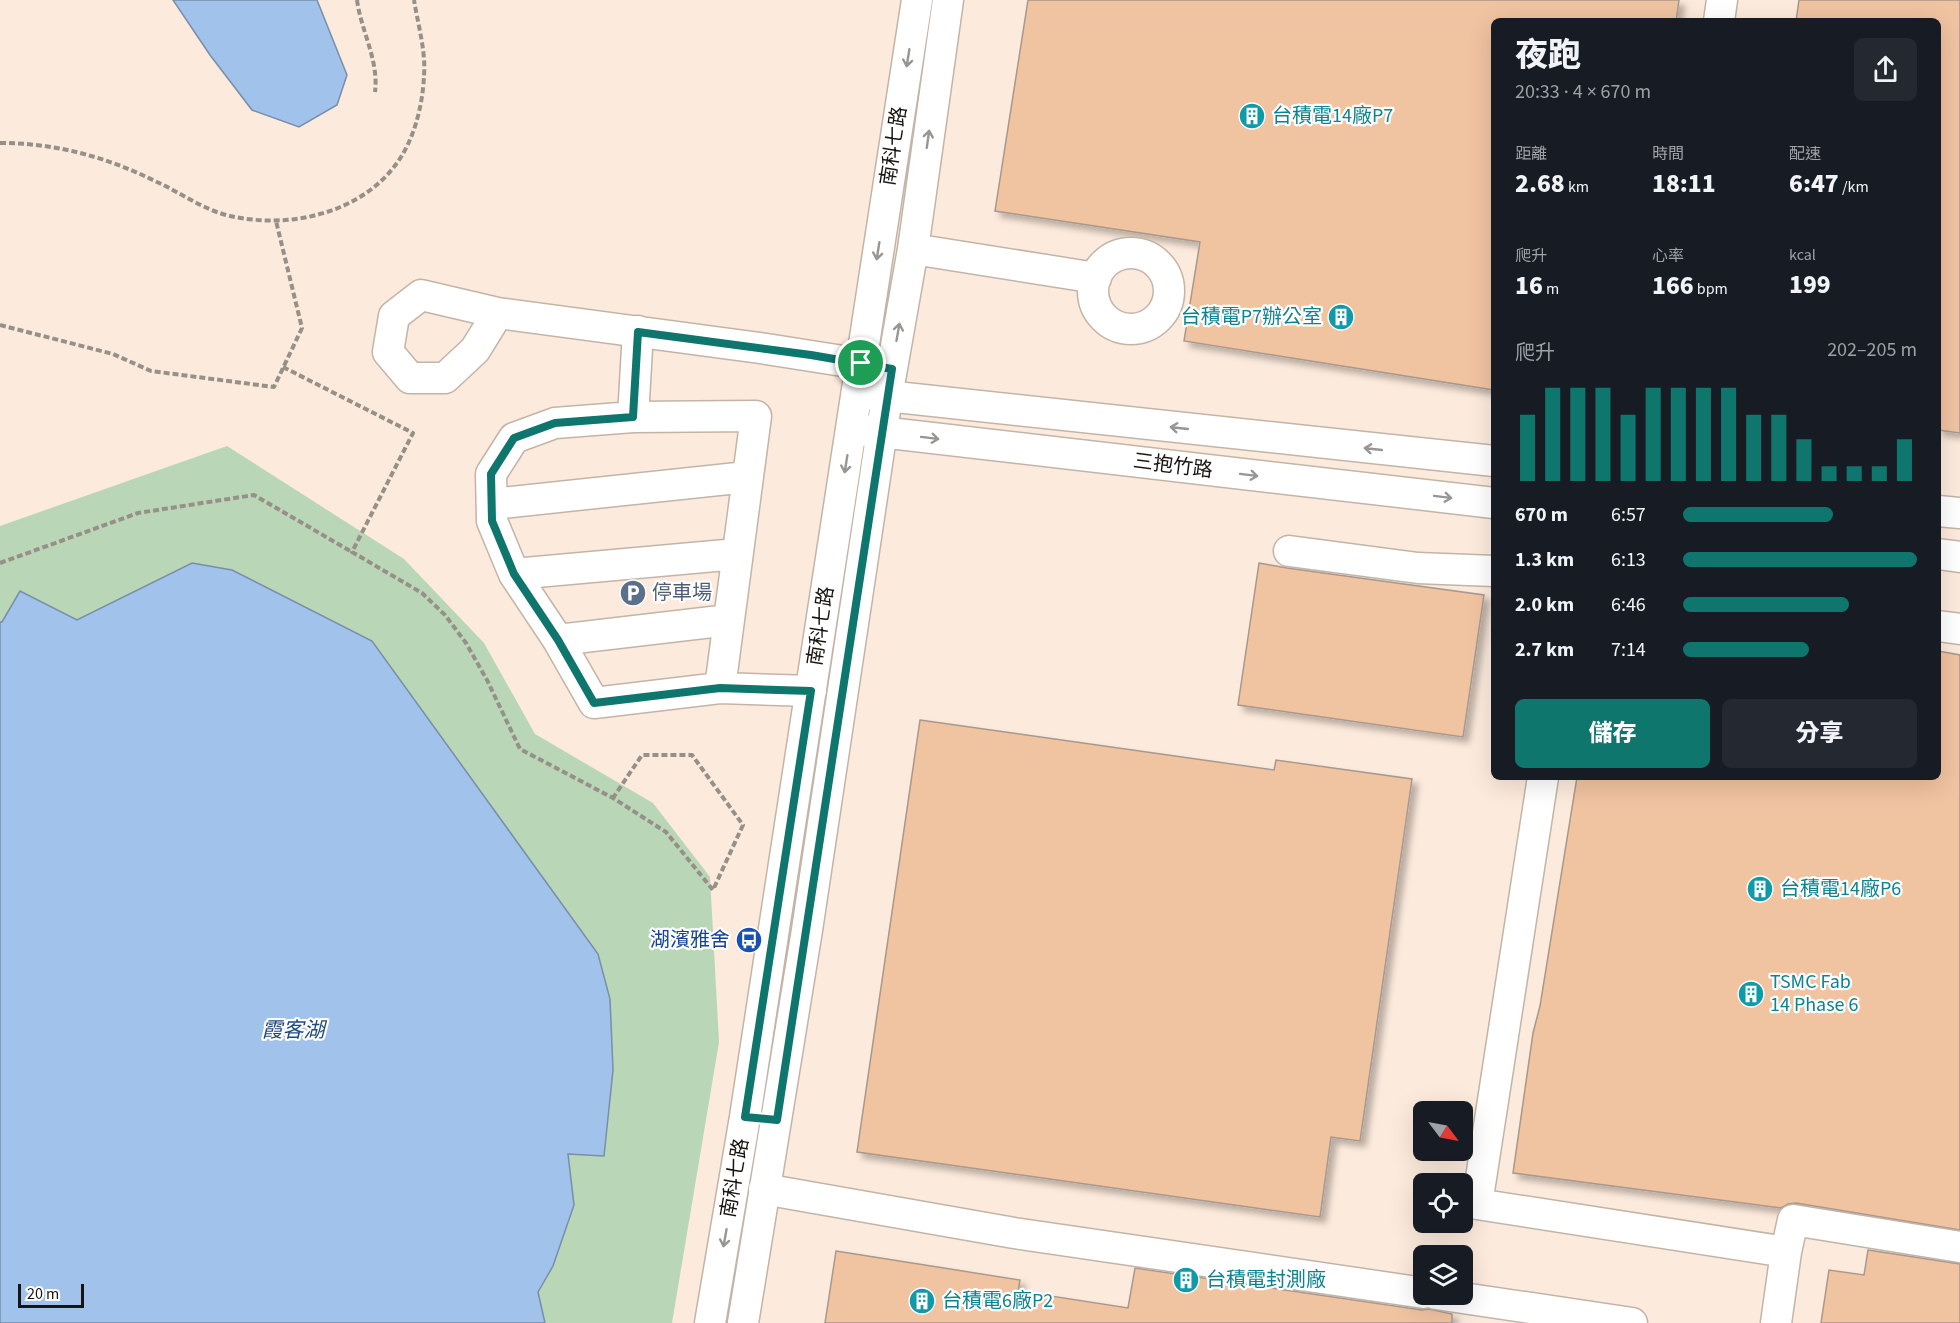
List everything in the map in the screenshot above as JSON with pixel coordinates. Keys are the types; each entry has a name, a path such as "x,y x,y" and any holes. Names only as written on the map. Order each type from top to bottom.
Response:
{"street":[{"name":"南科七路","path":"710,1323 745,1117 917,0"},
{"name":"南科七路","path":"743,1323 777,1120 882,432 913,249 948,0"},
{"path":"1719,18 1722,0"},
{"path":"913,249 1096,278"},
{"path":"498,313 861,363 890,383"},
{"path":"633,417 638,332"},
{"name":"三抱竹路","path":"856,392 890,383 1491,461"},
{"path":"720,688 756,416 633,417 555,423 514,438 491,474 492,521 514,574 558,640 594,703 720,688 811,691"},
{"name":"三抱竹路","path":"851,428 1491,503"},
{"path":"492,504 747,477"},
{"path":"1941,511 1960,513"},
{"path":"1289,551 1418,568 1491,571"},
{"path":"514,574 737,554"},
{"path":"1941,554 1960,557"},
{"path":"558,640 729,620"},
{"path":"1941,626 1960,629"},
{"path":"1543,780 1477,1204 1786,1252"},
{"path":"745,1117 777,1120"},
{"path":"764,1189 1014,1233 1413,1291"},
{"path":"1776,1323 1793,1220 1960,1247"},
{"path":"1473,1300 1599,1321 1632,1323"}],"path":[{"path":"357,0 369,43 376,79 375,92"},
{"path":"0,143 51,146 108,160 212,210 230,216 276,221 320,216 359,198 376,185 395,165 409,143 418,116 424,75 414,0"},
{"path":"0,325 113,354 151,371 274,387 302,328 276,221"},
{"path":"283,366 413,433 352,552"},
{"path":"0,563 138,513 254,495 422,593 445,615 471,652 520,749 613,798 666,832 713,890 743,825 692,755 642,755 613,798"}],"shaded area":[{"path":"0,0 1960,0 1960,1323 0,1323"}],"green space":[{"name":"霞客湖","path":"227,446 404,559 484,643 535,734 653,803 710,877 719,1042 672,1323 0,1323 0,526"}],"water":[{"path":"173,0 317,0 347,75 337,105 299,127 252,110 210,55"},
{"name":"霞客湖","path":"192,563 232,570 372,641 598,954 610,999 613,1070 604,1156 568,1154 574,1205 553,1266 538,1292 545,1323 0,1323 0,622 20,591 77,620"}],"building":[{"name":"台積電14廠P7","path":"1028,0 1679,0 1676,18 1491,18 1491,390 1184,341 1200,242 995,211"},
{"path":"1799,0 1960,0 1960,433 1941,430 1941,18 1796,18"},
{"path":"1259,563 1484,595 1463,737 1238,705"},
{"name":"台積電14廠P6","path":"1941,652 1960,655 1960,1230 1796,1203 1781,1208 1513,1173 1533,1033 1540,1006 1577,780 1941,780"},
{"path":"920,720 1274,770 1276,760 1412,779 1360,1141 1331,1137 1320,1217 857,1152"},
{"path":"1868,1250 1960,1264 1960,1323 1821,1323 1829,1270 1864,1275"},
{"path":"836,1251 1020,1280 1018,1291 1128,1308 1135,1268 1422,1310 1429,1309 1452,1314 1452,1323 825,1323"}],"place":[{"name":"台積電14廠P7","path":"1252,116"},
{"name":"台積電P7辦公室","path":"1341,317"},
{"name":"停車場","path":"633,593"},
{"name":"台積電14廠P6","path":"1760,889"},
{"name":"湖濱雅舍","path":"749,940"},
{"name":"TSMC Fab 14 Phase 6","path":"1751,994"},
{"name":"台積電封測廠","path":"1186,1280"},
{"name":"台積電6廠P2","path":"922,1301"}],"route":[{"path":"638,332 861,363 892,369 807,930 777,1120 745,1117 811,691 720,688 594,703 558,640 514,574 492,521 491,474 514,438 555,423 633,417 638,332"}]}
